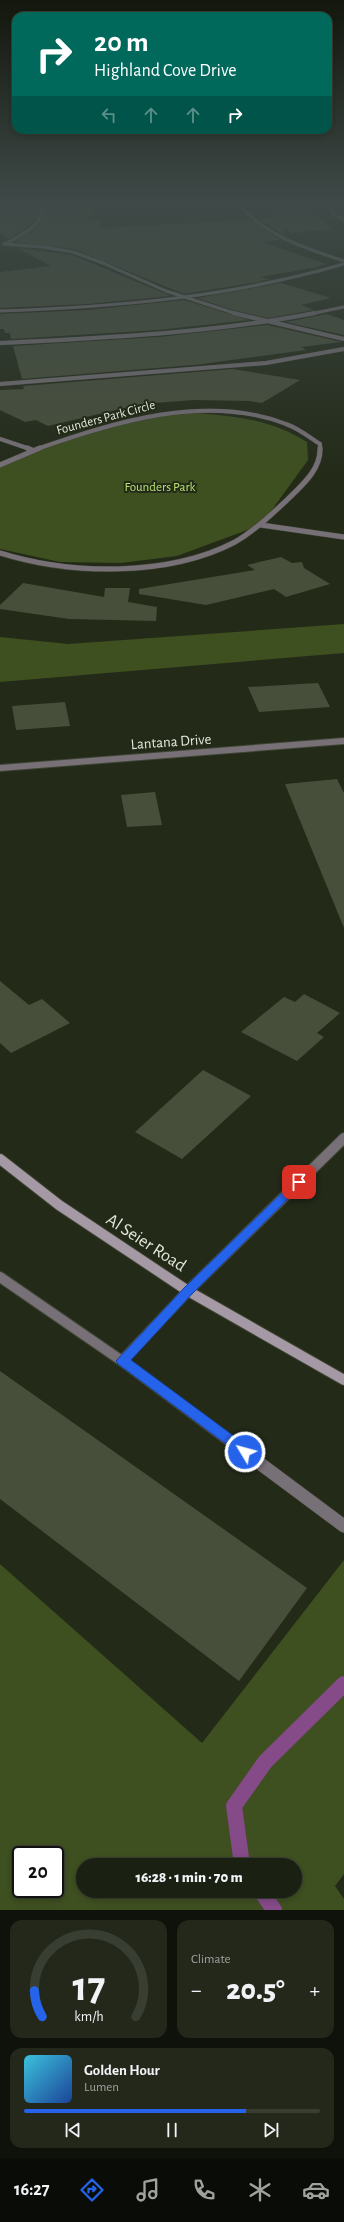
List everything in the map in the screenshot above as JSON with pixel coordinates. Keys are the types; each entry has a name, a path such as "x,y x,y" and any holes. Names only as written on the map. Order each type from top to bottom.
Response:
{"street":[{"path":"179,295 268,323 344,339"},
{"path":"0,311 96,308 189,299 212,295"},
{"path":"0,343 135,337 268,323 344,307"},
{"path":"0,384 197,370 266,363 344,349"},
{"name":"Founders Park Circle","path":"0,465 32,450 127,421 158,414 180,412 226,412 276,420 297,427 308,434 320,444 321,453 319,463 294,492 261,525 233,542 210,552 150,565 86,568 32,562 0,553"},
{"path":"0,439 32,450"},
{"path":"261,525 344,537"},
{"name":"Lantana Drive","path":"0,768 344,741"},
{"path":"122,1361 188,1291 344,1138"},
{"name":"Al Seier Road","path":"0,1159 59,1206 188,1291 344,1380"},
{"path":"0,1277 122,1361 344,1526"}],"green space":[{"name":"Founders Park","path":"197,413 254,420 280,428 307,442 308,460 261,525 177,556 121,563 60,562 0,549 0,467 33,450 150,417"},
{"path":"344,624 344,653 0,682 0,637 68,644"},
{"path":"344,1560 344,1874 335,1886 344,1899 344,1910 0,1910 0,1564 202,1743"}],"building":[{"path":"0,295 171,296 87,304 0,308"},
{"path":"213,295 321,295 331,298 301,305 314,310 268,318 233,310 197,298"},
{"path":"184,300 249,320 158,330 11,339 10,333 5,333 4,329 0,329 0,314 88,310"},
{"path":"327,314 344,320 344,335 286,322"},
{"path":"267,325 342,342 301,347 306,350 202,364 205,364 22,379 13,346 159,337"},
{"path":"233,369 300,380 262,403 249,401 194,400 141,404 48,426 36,420 25,422 0,410 0,390 24,389 23,386"},
{"path":"281,557 292,563 302,562 304,568 330,584 286,597 274,589 206,605 139,594 139,589 255,570 247,565"},
{"path":"23,583 104,597 105,588 130,588 128,602 157,607 156,621 69,619 0,609 0,605"},
{"path":"318,683 330,707 259,712 248,687"},
{"path":"65,702 70,726 16,730 12,706"},
{"path":"337,779 344,793 344,928 285,784"},
{"path":"155,792 162,825 127,827 121,795"},
{"path":"0,981 29,1005 42,999 70,1023 11,1053 0,1043"},
{"path":"304,994 340,1013 317,1033 324,1037 297,1061 241,1032 284,997 295,1002"},
{"path":"203,1070 251,1096 182,1159 135,1132"},
{"path":"0,1371 307,1588 239,1681 0,1499"}],"waterway":[{"path":"241,1858 234,1806 265,1762 344,1684"},
{"path":"266,1898 274,1910"}],"route":[{"path":"245,1452 122,1361 188,1291 299,1182"}]}
